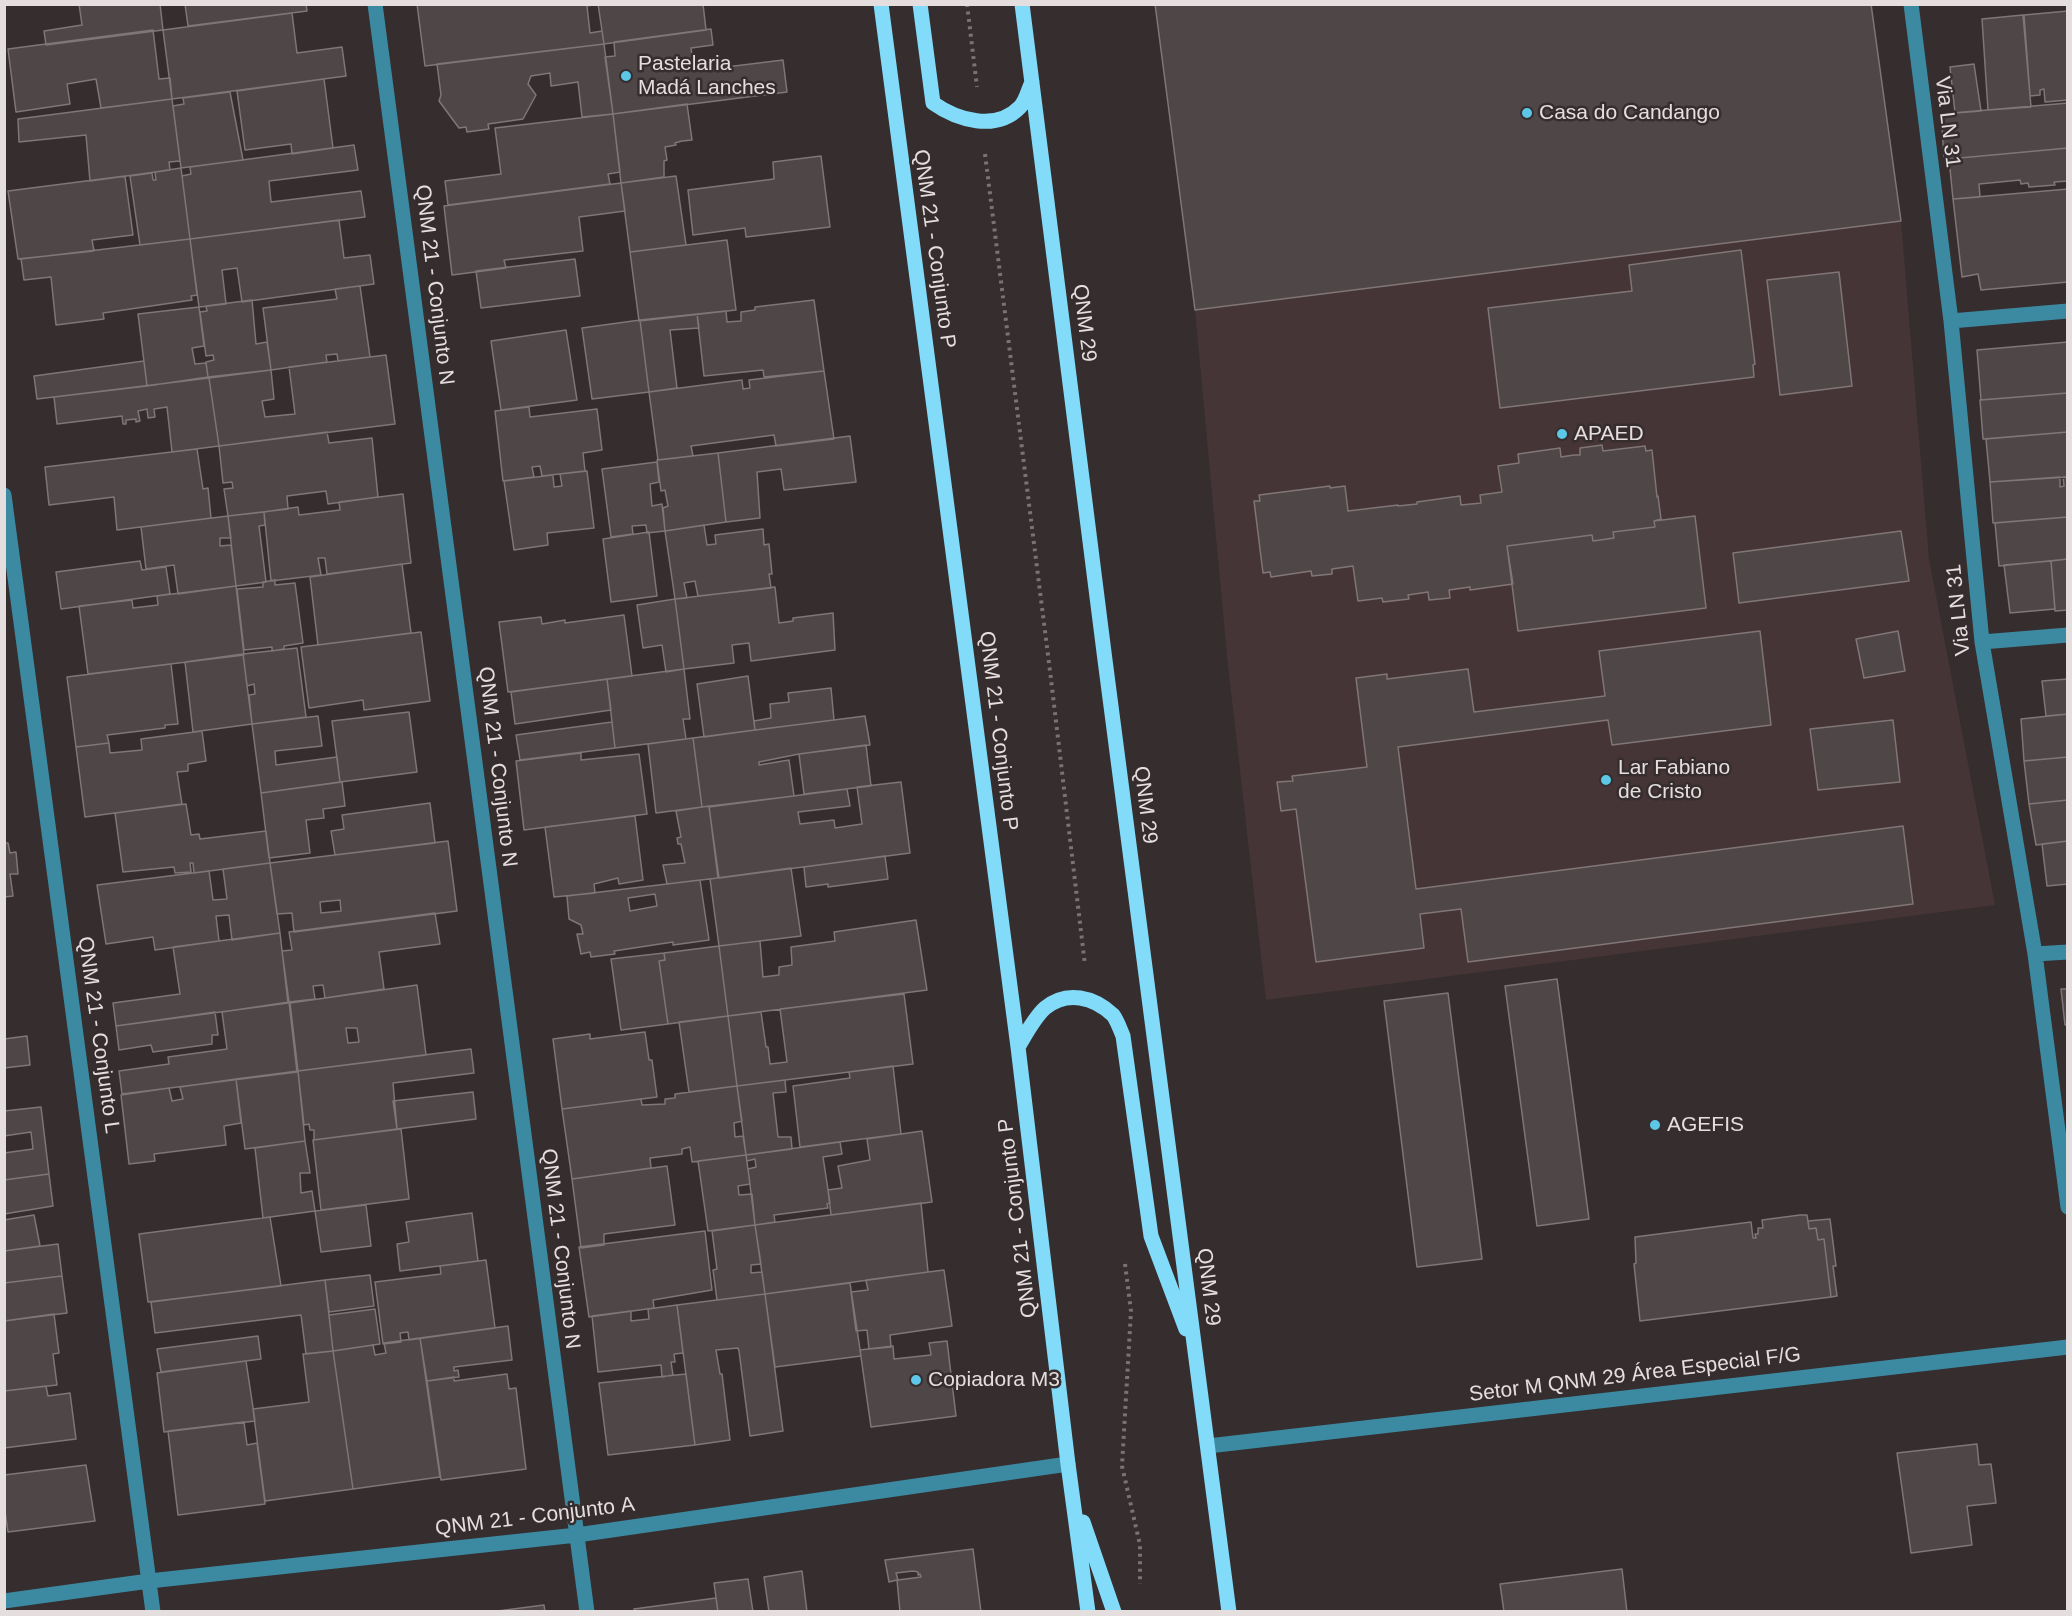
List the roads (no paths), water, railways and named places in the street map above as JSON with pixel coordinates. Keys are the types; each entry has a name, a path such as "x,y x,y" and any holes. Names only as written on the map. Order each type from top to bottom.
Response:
{"main road":[{"name":"QNM 21 - Conjunto P","path":"881,4 1018,1047 1073,1491"},
{"path":"920,4 933,103 957,116 981,121 1000,119 1021,106 1033,81"},
{"name":"QNM 29","path":"1022,4 1230,1611"},
{"path":"1018,1047 1046,1008 1064,998 1089,998 1114,1016 1123,1036 1151,1236 1195,1354"},
{"path":"1073,1491 1088,1611"},
{"path":"1073,1491 1114,1611"}],"street":[{"name":"QNM 21 - Conjunto N","path":"375,4 587,1611"},
{"name":"Via LN 31","path":"1911,4 1951,321 1982,642 2035,954 2067,1208"},
{"path":"1951,321 2067,311"},
{"name":"QNM 21 - Conjunto L","path":"4,495 153,1611"},
{"path":"1982,642 2067,635"},
{"path":"2035,954 2067,952"},
{"name":"Setor M QNM 29 Área Especial F/G","path":"1208,1446 2067,1347"},
{"name":"QNM 21 - Conjunto A","path":"4,1601 149,1581 577,1535 1068,1464"}],"place":[{"name":"Pastelaria Madá Lanches","path":"626,76"},
{"name":"Casa do Candango","path":"1527,113"},
{"name":"APAED","path":"1562,434"},
{"name":"Lar Fabiano de Cristo","path":"1606,780"},
{"name":"AGEFIS","path":"1655,1125"},
{"name":"Copiadora M3","path":"916,1380"}]}
